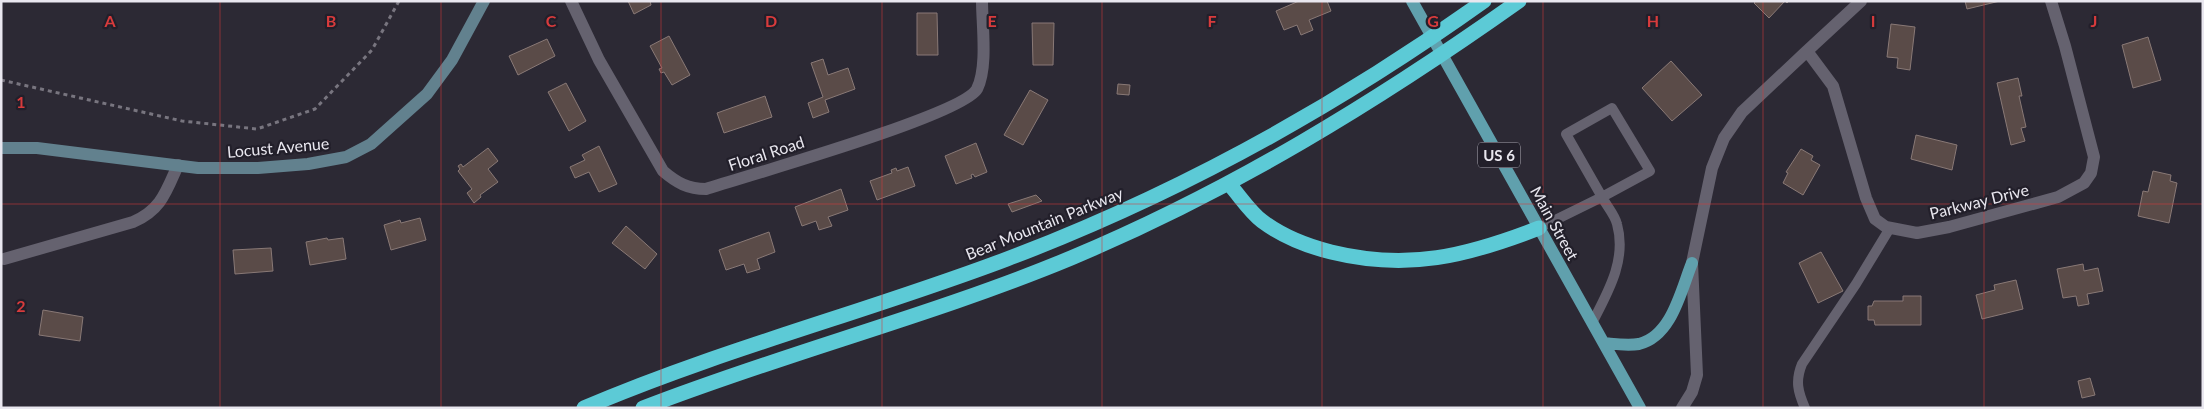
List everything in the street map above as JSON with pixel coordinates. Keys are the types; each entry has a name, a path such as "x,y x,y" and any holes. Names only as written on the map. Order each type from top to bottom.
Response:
{"highway":[{"name":"Bear Mountain Parkway","path":"584,408 707,360 935,285 1080,230 1219,164 1300,119 1451,25 1484,1"},
{"path":"643,408 734,374 1010,282 1101,245 1230,184 1302,143 1423,68 1519,1"},
{"path":"1230,184 1254,213 1279,232 1319,249 1366,258 1402,262 1435,259 1487,247 1539,228"}],"main road":[{"name":"Main Street","path":"1412,1 1640,408"},
{"path":"1604,343 1638,344 1660,332 1666,324 1692,263"}],"street":[{"name":"Locust Avenue","path":"1,148 37,148 198,168 258,168 308,164 346,157 371,144 427,94 452,60 484,1"},
{"name":"Floral Road","path":"571,1 598,60 658,164 676,182 694,189 706,189 927,118 966,100 977,89 982,66 982,1"},
{"path":"1682,408 1692,392 1697,374 1692,263 1712,168 1724,138 1742,112 1861,1"},
{"name":"Parkway Drive","path":"1890,228 1917,233 1949,227 2058,197 2084,183 2091,173 2094,157 2052,1"},
{"path":"1808,51 1833,86 1866,198 1875,219 1890,228"},
{"path":"4,259 133,222 148,215 166,193 178,165"}],"lane":[{"path":"1539,228 1602,197 1650,171 1636,147 1620,130 1612,108 1566,134 1580,152 1602,197 1617,223 1620,252 1614,279 1592,323"},
{"path":"1626,152 1636,147"},
{"path":"1805,408 1797,390 1797,375 1802,364 1856,284 1890,228"}],"path":[{"path":"1,80 182,121 257,129 315,109 372,50 399,1"}],"building":[{"path":"628,1 650,1 651,5 634,14"},
{"path":"1299,1 1327,1 1331,11 1309,20 1313,30 1301,35 1297,25 1284,30 1276,11"},
{"path":"1756,1 1785,1 1769,18 1754,3"},
{"path":"1965,1 2000,1 1967,9"},
{"path":"917,13 937,13 938,55 917,55"},
{"path":"1032,23 1054,23 1053,65 1033,65"},
{"path":"1891,24 1915,27 1910,70 1897,68 1898,58 1887,57"},
{"path":"669,36 690,75 672,85 664,72 661,73 659,69 662,68 650,46"},
{"path":"2148,37 2161,80 2133,88 2122,45"},
{"path":"547,39 555,56 518,75 509,56"},
{"path":"823,59 828,75 848,68 855,89 825,100 829,112 813,118 808,103 823,97 811,63"},
{"path":"1671,61 1702,95 1672,121 1642,88"},
{"path":"2018,78 2022,96 2019,96 2026,127 2021,128 2025,141 2011,145 1997,83"},
{"path":"566,83 586,121 569,131 548,92"},
{"path":"1118,84 1130,85 1129,95 1117,94"},
{"path":"1030,90 1048,100 1023,145 1004,135"},
{"path":"765,96 772,117 724,133 717,113"},
{"path":"1916,135 1957,145 1952,170 1911,159"},
{"path":"976,143 987,172 975,177 973,174 971,175 972,178 956,184 945,156"},
{"path":"599,146 617,184 599,192 589,172 575,178 570,167 585,160 582,155"},
{"path":"488,148 498,161 488,169 498,182 480,195 481,197 474,203 467,193 472,189 458,171 460,169 458,166 461,164 463,167"},
{"path":"1801,149 1813,156 1811,160 1820,165 1803,195 1783,183 1788,173 1786,172"},
{"path":"908,167 915,186 877,200 870,181 892,173 891,170 896,168 897,171"},
{"path":"2153,171 2171,175 2170,181 2177,183 2169,223 2138,216 2143,191 2148,192"},
{"path":"841,189 848,210 828,217 832,226 819,230 816,221 802,226 795,207"},
{"path":"1036,195 1042,201 1012,212 1008,204"},
{"path":"420,218 426,240 391,250 384,225 400,220 401,223"},
{"path":"626,226 657,254 645,269 612,243"},
{"path":"769,232 775,252 757,259 760,269 747,273 744,264 726,270 719,250"},
{"path":"327,238 328,240 343,238 346,259 310,265 306,242"},
{"path":"271,248 273,271 235,274 233,250"},
{"path":"1821,252 1843,291 1818,303 1799,263"},
{"path":"2083,264 2084,271 2098,268 2103,291 2087,294 2089,304 2078,306 2076,296 2063,298 2057,269"},
{"path":"2016,280 2023,309 1982,319 1976,295 1995,290 1994,285"},
{"path":"1903,296 1921,296 1921,325 1875,325 1874,320 1868,320 1868,306 1872,306 1874,301 1903,301"},
{"path":"43,310 83,317 80,341 39,335"},
{"path":"2090,378 2095,395 2082,398 2078,381"}]}
